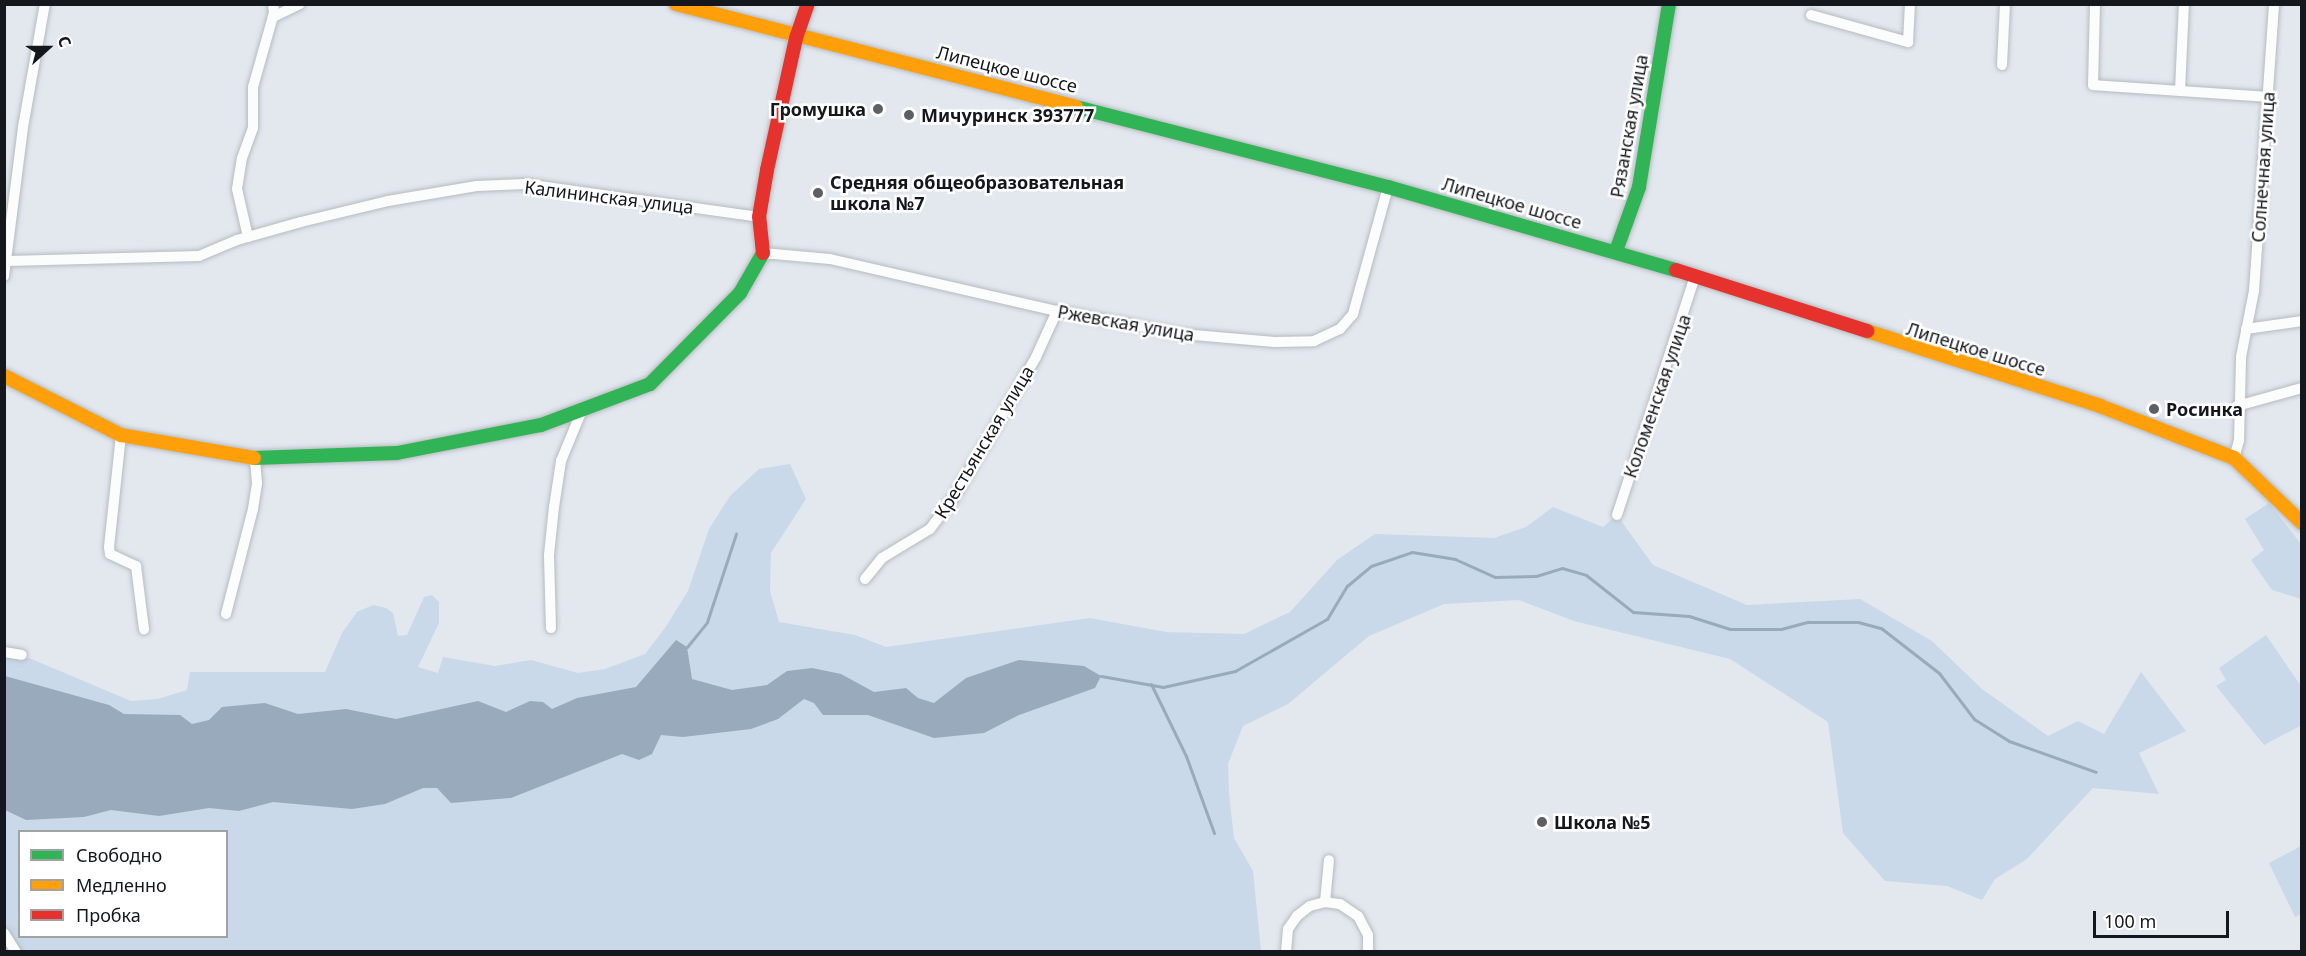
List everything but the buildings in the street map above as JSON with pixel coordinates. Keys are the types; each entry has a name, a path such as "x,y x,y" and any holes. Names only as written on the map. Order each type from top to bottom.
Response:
{"street":[{"path":"4,276 8,261 23,127 45,4"},
{"path":"248,237 237,189 242,158 254,128 253,87 273,17 273,4"},
{"path":"273,17 300,4"},
{"name":"Липецкое шоссе","path":"676,4 796,38 901,60 1388,187 1616,251 2100,406 2234,458 2301,523"},
{"path":"4,376 121,435 255,458 397,453 541,425 650,384 740,293 763,253 759,217 796,38 808,4"},
{"name":"Рязанская улица","path":"1616,251 1640,186 1669,4"},
{"path":"1811,15 1908,42 1910,4"},
{"path":"2002,65 2005,4"},
{"path":"2095,4 2092,85 2268,97"},
{"path":"2180,91 2184,4"},
{"name":"Солнечная улица","path":"2234,458 2239,441 2237,406 2246,329 2254,291 2274,4"},
{"name":"Калининская улица","path":"8,261 199,256 248,237 388,201 477,186 525,184 759,217"},
{"name":"Ржевская улица","path":"763,253 830,259 1057,311 1182,334 1275,342 1314,341 1341,328 1353,314 1388,187"},
{"name":"Коломенская улица","path":"1617,515 1695,277"},
{"name":"Крестьянская улица","path":"865,579 882,558 930,529 954,497 1036,357 1057,311"},
{"path":"2246,329 2301,321"},
{"path":"2237,406 2301,388"},
{"path":"551,628 549,555 554,507 561,461 582,410"},
{"path":"121,435 109,548 110,554 136,566 144,629"},
{"path":"225,614 253,509 257,483 255,458"},
{"path":"4,652 22,655"},
{"path":"1325,902 1329,860"},
{"path":"1286,951 1288,929 1297,916 1310,906 1325,902 1340,904 1358,916 1368,935 1371,951"},
{"path":"4,933 16,951"}],"shaded area":[{"path":"790,464 806,499 771,553 770,591 779,622 855,635 886,647 1090,618 1166,632 1244,634 1290,612 1337,560 1375,534 1494,538 1526,527 1553,507 1603,527 1617,515 1653,565 1747,605 1860,599 1932,641 1982,689 2048,736 2078,721 2104,734 2141,672 2186,731 2139,753 2159,794 2093,788 2027,859 1995,879 1982,900 1947,886 1885,881 1843,833 1828,722 1730,659 1574,621 1519,600 1444,604 1369,636 1288,704 1243,726 1228,764 1229,794 1234,838 1253,871 1261,951 5,952 4,652 22,655 131,701 158,699 187,690 190,672 325,672 342,633 357,612 373,605 386,608 393,613 398,636 407,635 424,597 432,595 439,602 439,623 418,667 438,673 443,657 495,666 531,660 578,673 605,669 645,654 665,628 688,591 709,529 730,496 759,469"},
{"path":"2269,503 2301,544 2301,599 2272,590 2251,560 2264,550 2245,519"},
{"path":"2266,635 2301,686 2302,725 2264,745 2216,686 2226,680 2219,668"},
{"path":"676,640 687,647 692,679 732,690 767,685 787,671 812,668 841,674 874,692 906,688 918,698 934,703 966,678 1019,660 1084,666 1101,676 1095,688 1019,715 984,733 934,738 868,715 823,715 814,703 804,699 778,719 751,729 683,737 661,735 652,754 639,760 622,754 511,798 451,803 437,788 423,788 385,804 352,809 273,802 239,811 209,808 159,816 111,810 84,817 26,820 5,810 5,676 109,705 124,714 180,715 192,724 209,720 222,707 265,703 298,714 346,709 396,719 478,701 506,712 530,701 543,702 552,709 577,698 636,687"},
{"path":"2301,846 2301,914 2295,917 2269,863"}],"waterway":[{"path":"687,647 707,622 736,534"},
{"path":"1101,676 1163,687 1235,671 1327,619 1347,586 1371,566 1412,552 1455,559 1495,577 1536,576 1562,568 1586,575 1633,612 1689,616 1730,629 1781,629 1808,622 1858,622 1881,628 1939,673 1974,719 2009,741 2096,772"},
{"path":"1151,684 1186,756 1214,833"}],"traffic: fast":[{"path":"1616,251 1639,187 1669,4"},
{"path":"1076,107 1388,187 1676,270"},
{"path":"254,458 397,453 541,425 650,384 740,293 763,253"}],"traffic: slow":[{"path":"676,4 1076,107"},
{"path":"1867,331 2100,406 2234,458 2302,523"},
{"path":"4,376 121,435 254,458"}],"traffic: jam":[{"path":"763,253 759,217 767,170 796,38 808,4"},
{"path":"1676,270 1867,331"}],"place":[{"name":"Громушка","path":"878,109"},
{"name":"Мичуринск 393777","path":"909,115"},
{"name":"Средняя общеобразовательная школа №7","path":"818,193"},
{"name":"Росинка","path":"2154,409"},
{"name":"Школа №5","path":"1542,822"}]}
